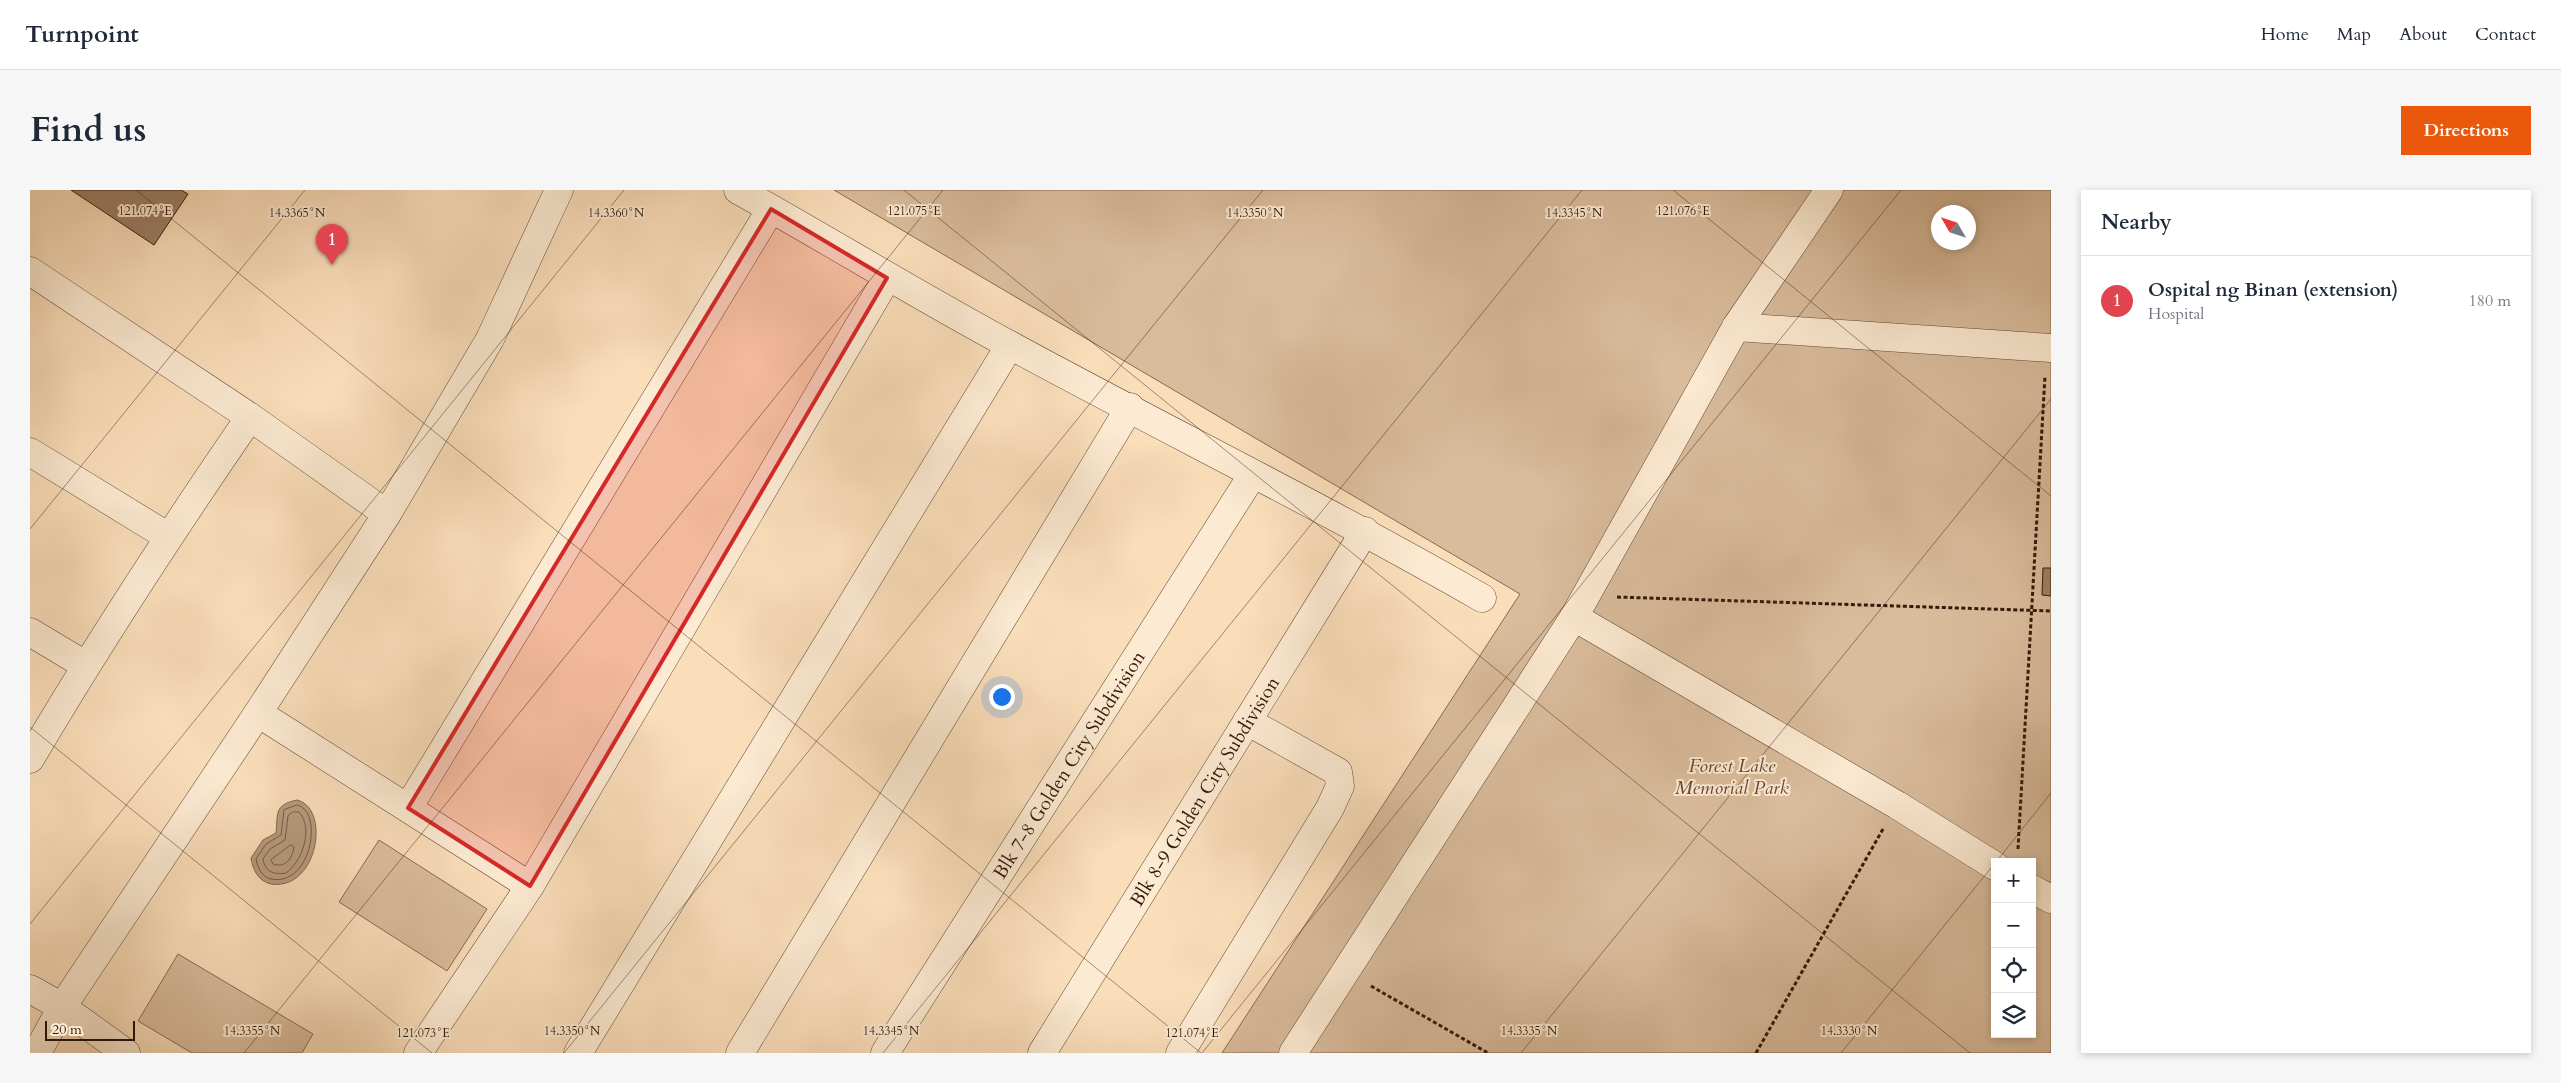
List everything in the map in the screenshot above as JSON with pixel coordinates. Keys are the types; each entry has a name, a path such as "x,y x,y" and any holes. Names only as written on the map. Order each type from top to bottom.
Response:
{"street":[{"path":"37,1053 62,1007 258,713 387,514 490,339 559,190"},
{"path":"738,190 887,278 1253,474 1365,530 1482,598"},
{"path":"1293,1053 1344,970 1580,607 1736,327 1829,190"},
{"path":"408,808 771,209"},
{"path":"30,271 250,417 387,514"},
{"path":"418,1053 530,886 887,278"},
{"path":"1736,327 2049,348"},
{"path":"578,1053 1010,345"},
{"path":"740,1053 1130,407"},
{"path":"30,759 85,666 167,536 250,417"},
{"path":"30,452 167,536"},
{"name":"Blk 7-8 Golden City Subdivision","path":"885,1053 1253,474"},
{"name":"Blk 8-9 Golden City Subdivision","path":"1042,1053 1365,530"},
{"path":"1580,607 1991,864"},
{"path":"30,632 85,666"},
{"path":"258,713 530,886"},
{"path":"1180,1053 1330,808 1340,786 1338,772 1247,721"},
{"path":"2036,891 2051,899"},
{"path":"30,989 62,1007 126,1053"}],"path":[{"path":"2018,852 2049,348"},
{"path":"1580,607 2051,611"},
{"path":"1756,1053 1897,805"},
{"path":"1344,970 1488,1053"}],"highlighted area":[{"path":"771,209 887,278 530,886 408,808"}],"green space":[{"name":"Forest Lake Memorial Park","path":"834,190 2051,190 2051,1053 1222,1053 1520,594"},
{"path":"379,840 487,909 447,971 339,902"},
{"path":"178,954 313,1034 302,1053 192,1053 138,1021"}],"water":[{"path":"297,800 308,806 314,817 316,832 314,848 309,863 300,875 287,883 266,883 259,878 251,858 263,840 276,833 277,815 281,807 284,804"}],"building":[{"path":"71,190 181,190 188,194 154,245"},
{"path":"2043,568 2051,568 2051,596 2042,595"}],"place":[{"name":"Ospital ng Binan (extension)","path":"332,265"}]}
